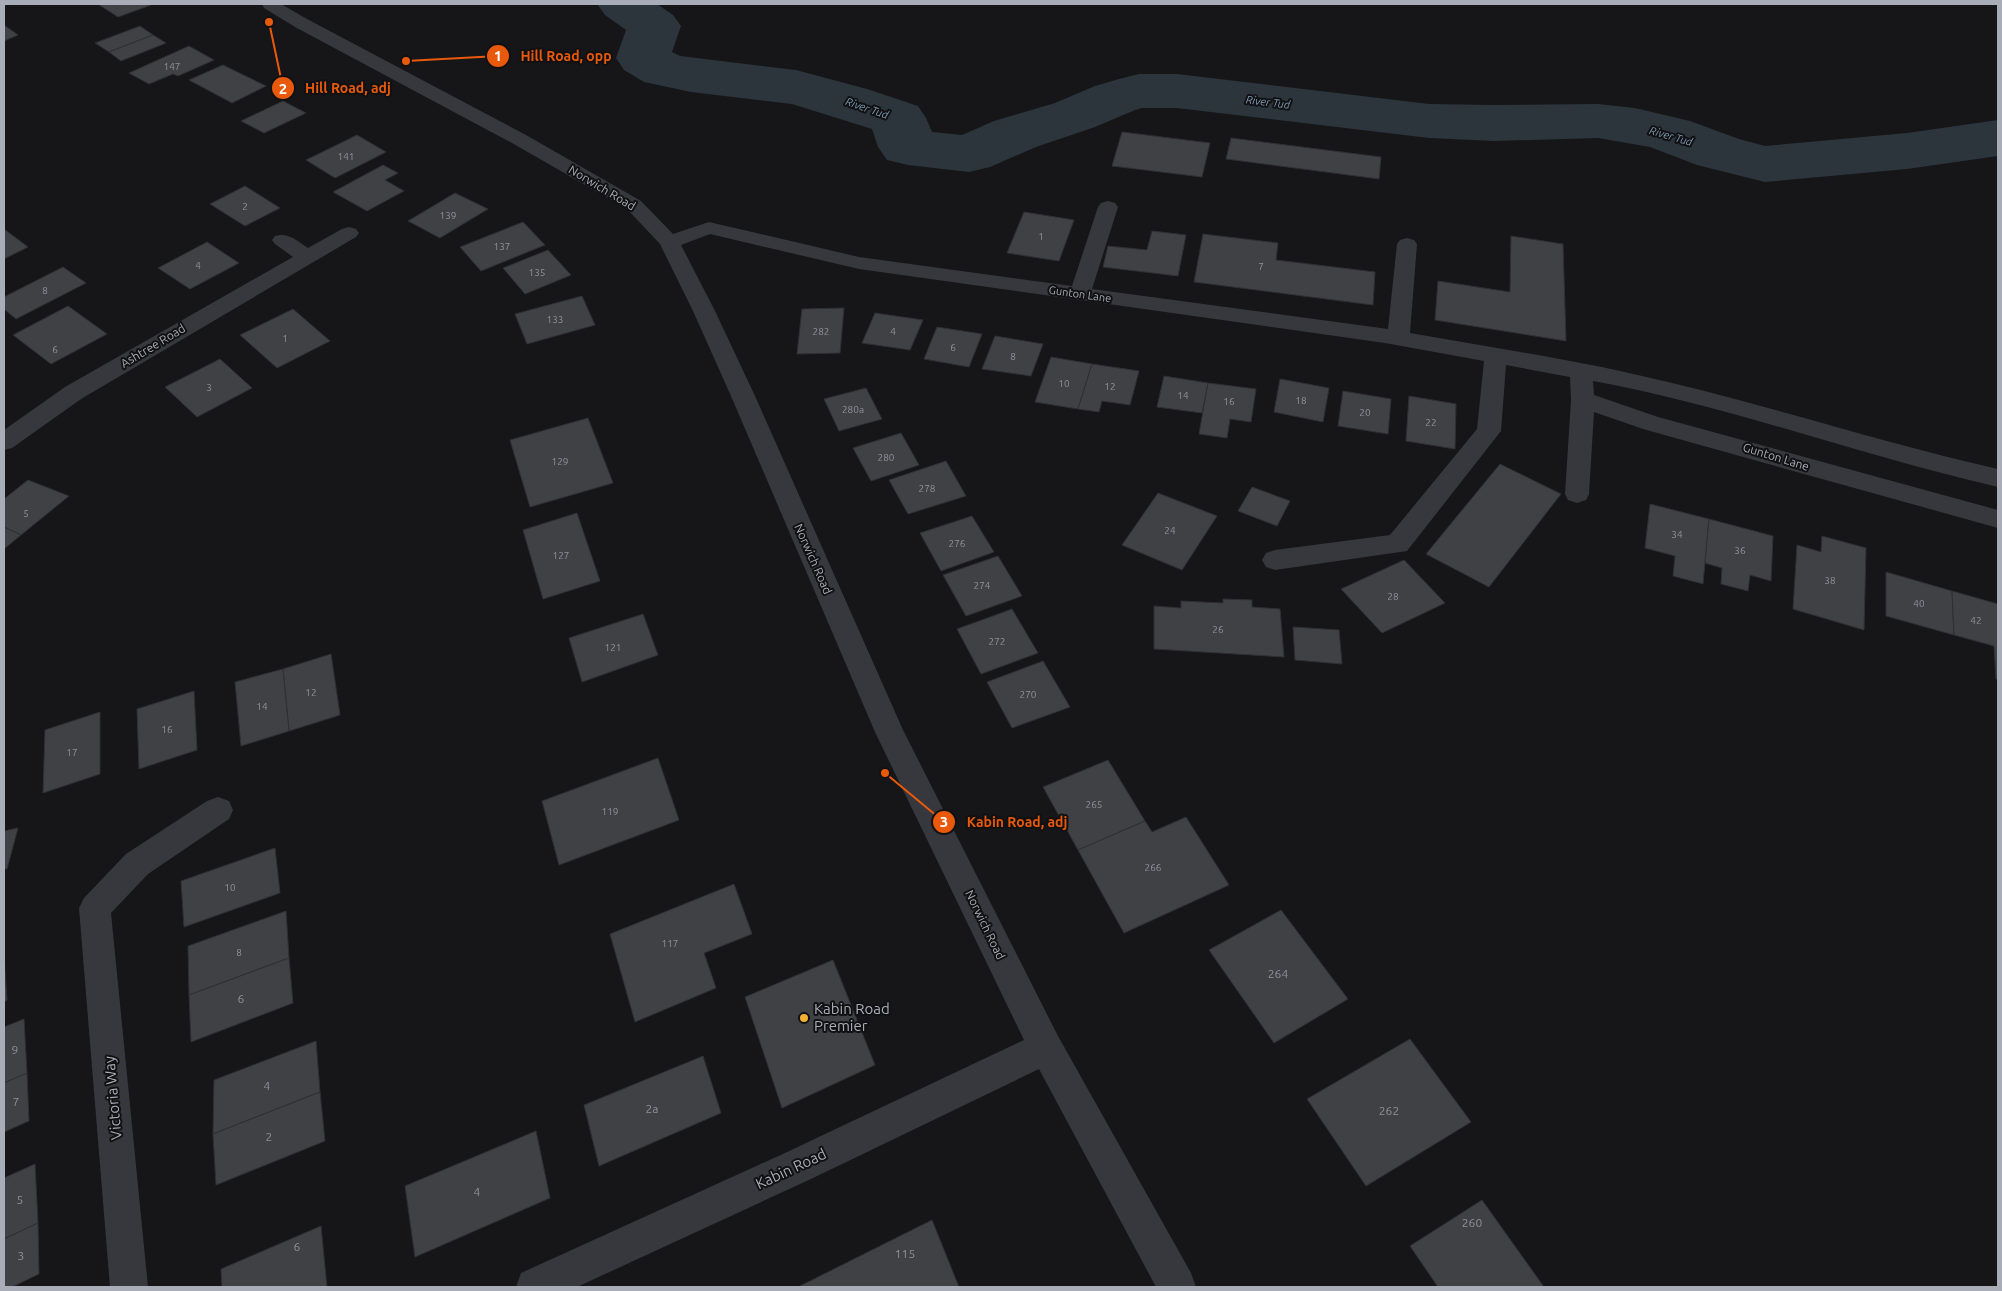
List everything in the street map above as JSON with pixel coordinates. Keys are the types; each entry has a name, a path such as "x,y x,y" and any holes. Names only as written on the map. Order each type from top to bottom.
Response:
{"street":[{"name":"Norwich Road","path":"270,4 301,23 519,139 634,205 669,242 743,396 889,732 1046,1048 1177,1287"},
{"path":"1080,294 1108,207"},
{"name":"Gunton Lane","path":"669,242 710,228 859,263 1398,338 1581,371 1732,406 1932,463 1998,478"},
{"name":"Ashtree Road","path":"4,442 73,393 349,233"},
{"path":"282,240 308,257"},
{"path":"1398,338 1406,244"},
{"path":"1274,560 1398,544 1489,431 1496,356"},
{"path":"1577,494 1583,400 1581,371"},
{"name":"Gunton Lane","path":"1583,400 1651,423 1998,519"},
{"name":"Victoria Way","path":"129,1287 95,908 137,864 218,810"},
{"name":"Kabin Road","path":"535,1287 790,1170 1046,1048"}],"building":[{"path":"98,4 149,4 151,5 118,17"},
{"path":"4,25 18,35 4,41"},
{"path":"140,26 153,35 109,52 95,43"},
{"path":"153,35 166,43 121,61 109,52"},
{"path":"189,46 214,60 178,76 173,74 149,84 129,73"},
{"path":"223,65 266,86 232,103 189,80"},
{"path":"283,101 306,113 264,133 241,121"},
{"path":"1122,132 1210,143 1202,177 1112,166"},
{"path":"357,135 386,152 335,178 306,160"},
{"path":"1231,138 1381,157 1379,179 1226,159"},
{"path":"383,165 398,173 385,180 404,191 367,211 333,192"},
{"path":"245,186 280,208 245,226 210,204"},
{"path":"455,193 488,209 440,238 408,221"},
{"path":"1024,212 1074,220 1059,261 1007,253"},
{"path":"523,222 545,245 481,271 460,247"},
{"path":"4,229 28,247 4,259"},
{"path":"1152,231 1186,235 1178,276 1103,267 1108,246 1147,250"},
{"path":"1203,234 1278,243 1276,260 1375,272 1373,305 1194,282"},
{"path":"1511,236 1563,244 1566,341 1435,320 1438,281 1510,292"},
{"path":"207,242 239,263 190,289 158,268"},
{"path":"548,250 571,275 525,294 503,268"},
{"path":"63,267 86,283 16,319 4,309 4,297"},
{"path":"582,296 595,325 527,344 515,314"},
{"path":"68,306 107,334 51,364 13,335"},
{"path":"844,308 840,353 797,354 802,309"},
{"path":"293,309 330,341 277,368 240,335"},
{"path":"875,313 923,320 910,350 862,343"},
{"path":"937,327 982,334 969,367 924,359"},
{"path":"995,336 1043,344 1031,376 982,369"},
{"path":"1051,357 1092,364 1078,409 1035,402"},
{"path":"220,359 252,388 197,417 165,387"},
{"path":"1092,364 1139,371 1130,405 1102,401 1099,412 1078,409"},
{"path":"1164,376 1208,383 1202,413 1157,407"},
{"path":"1280,379 1329,388 1323,422 1274,412"},
{"path":"1208,383 1256,389 1251,422 1230,419 1227,438 1199,434"},
{"path":"866,388 882,419 839,431 824,399"},
{"path":"1343,391 1391,399 1388,434 1338,426"},
{"path":"1409,396 1456,404 1455,449 1406,441"},
{"path":"588,418 613,483 530,507 510,440"},
{"path":"901,433 919,465 871,481 853,448"},
{"path":"946,461 966,496 908,514 889,480"},
{"path":"1500,464 1561,494 1489,587 1426,554"},
{"path":"28,480 69,496 21,535 4,527 4,499"},
{"path":"1252,487 1290,501 1277,526 1238,511"},
{"path":"1158,493 1217,516 1182,570 1122,545"},
{"path":"1650,504 1709,519 1703,584 1673,576 1675,556 1645,548"},
{"path":"577,513 600,581 543,599 523,530"},
{"path":"972,516 994,552 941,571 920,533"},
{"path":"1709,519 1773,536 1771,581 1750,575 1748,591 1721,584 1722,568 1705,563"},
{"path":"4,527 21,535 4,549"},
{"path":"1822,536 1866,548 1864,630 1793,609 1797,545 1821,552"},
{"path":"998,556 1022,596 966,616 943,575"},
{"path":"1404,560 1445,603 1382,633 1341,589"},
{"path":"1886,572 1952,591 1954,635 1886,616"},
{"path":"1952,591 1998,604 1998,679 1996,679 1994,646 1954,635"},
{"path":"1223,599 1252,600 1252,607 1280,609 1284,657 1154,649 1154,606 1181,608 1181,601 1223,603"},
{"path":"1012,609 1038,653 981,674 957,629"},
{"path":"643,614 658,655 582,682 569,638"},
{"path":"1293,627 1339,630 1342,664 1295,660"},
{"path":"331,654 340,715 289,731 283,669"},
{"path":"1043,661 1070,707 1012,728 987,682"},
{"path":"283,669 289,731 241,746 235,682"},
{"path":"194,691 197,750 139,769 137,709"},
{"path":"100,712 100,774 43,793 45,730"},
{"path":"658,758 679,820 559,865 542,801"},
{"path":"1108,760 1145,821 1078,850 1043,787"},
{"path":"1186,817 1229,885 1124,933 1078,850 1145,821 1152,832"},
{"path":"18,828 7,869 4,869 4,831"},
{"path":"275,848 280,893 184,927 181,881"},
{"path":"734,884 752,934 704,953 716,988 635,1022 610,934"},
{"path":"1281,910 1348,999 1274,1043 1209,950"},
{"path":"286,911 289,958 189,995 188,946"},
{"path":"4,956 7,1000 4,1002"},
{"path":"289,958 293,1003 191,1042 189,995"},
{"name":"Kabin Road Premier","path":"833,960 875,1065 782,1108 745,997"},
{"path":"24,1019 27,1073 4,1083 4,1027"},
{"path":"1410,1039 1471,1122 1366,1186 1307,1099"},
{"path":"316,1041 320,1092 213,1134 214,1080"},
{"path":"703,1056 721,1113 599,1166 584,1105"},
{"path":"27,1073 29,1121 4,1132 4,1083"},
{"path":"320,1092 325,1141 216,1185 213,1134"},
{"path":"536,1131 550,1198 415,1257 405,1186"},
{"path":"35,1164 38,1223 4,1239 4,1178"},
{"path":"1482,1200 1544,1287 1438,1287 1410,1246"},
{"path":"932,1220 959,1287 798,1287"},
{"path":"38,1223 39,1274 12,1287 4,1287 4,1239"},
{"path":"321,1226 327,1287 222,1287 221,1269"}],"waterway":[{"name":"River Tud","path":"623,4 654,26 643,58 664,70 691,75 796,87 847,101 897,118 908,147 969,154 1015,134 1075,115 1115,98 1139,91 1177,91 1429,121 1494,123 1598,121 1635,126 1669,134 1718,152 1765,164 1907,151 1998,138"}],"place":[{"name":"Hill Road, adj","path":"269,22"},
{"name":"Hill Road, opp","path":"406,61"},
{"name":"Kabin Road, adj","path":"885,773"},
{"name":"Kabin Road Premier","path":"804,1018"}]}
